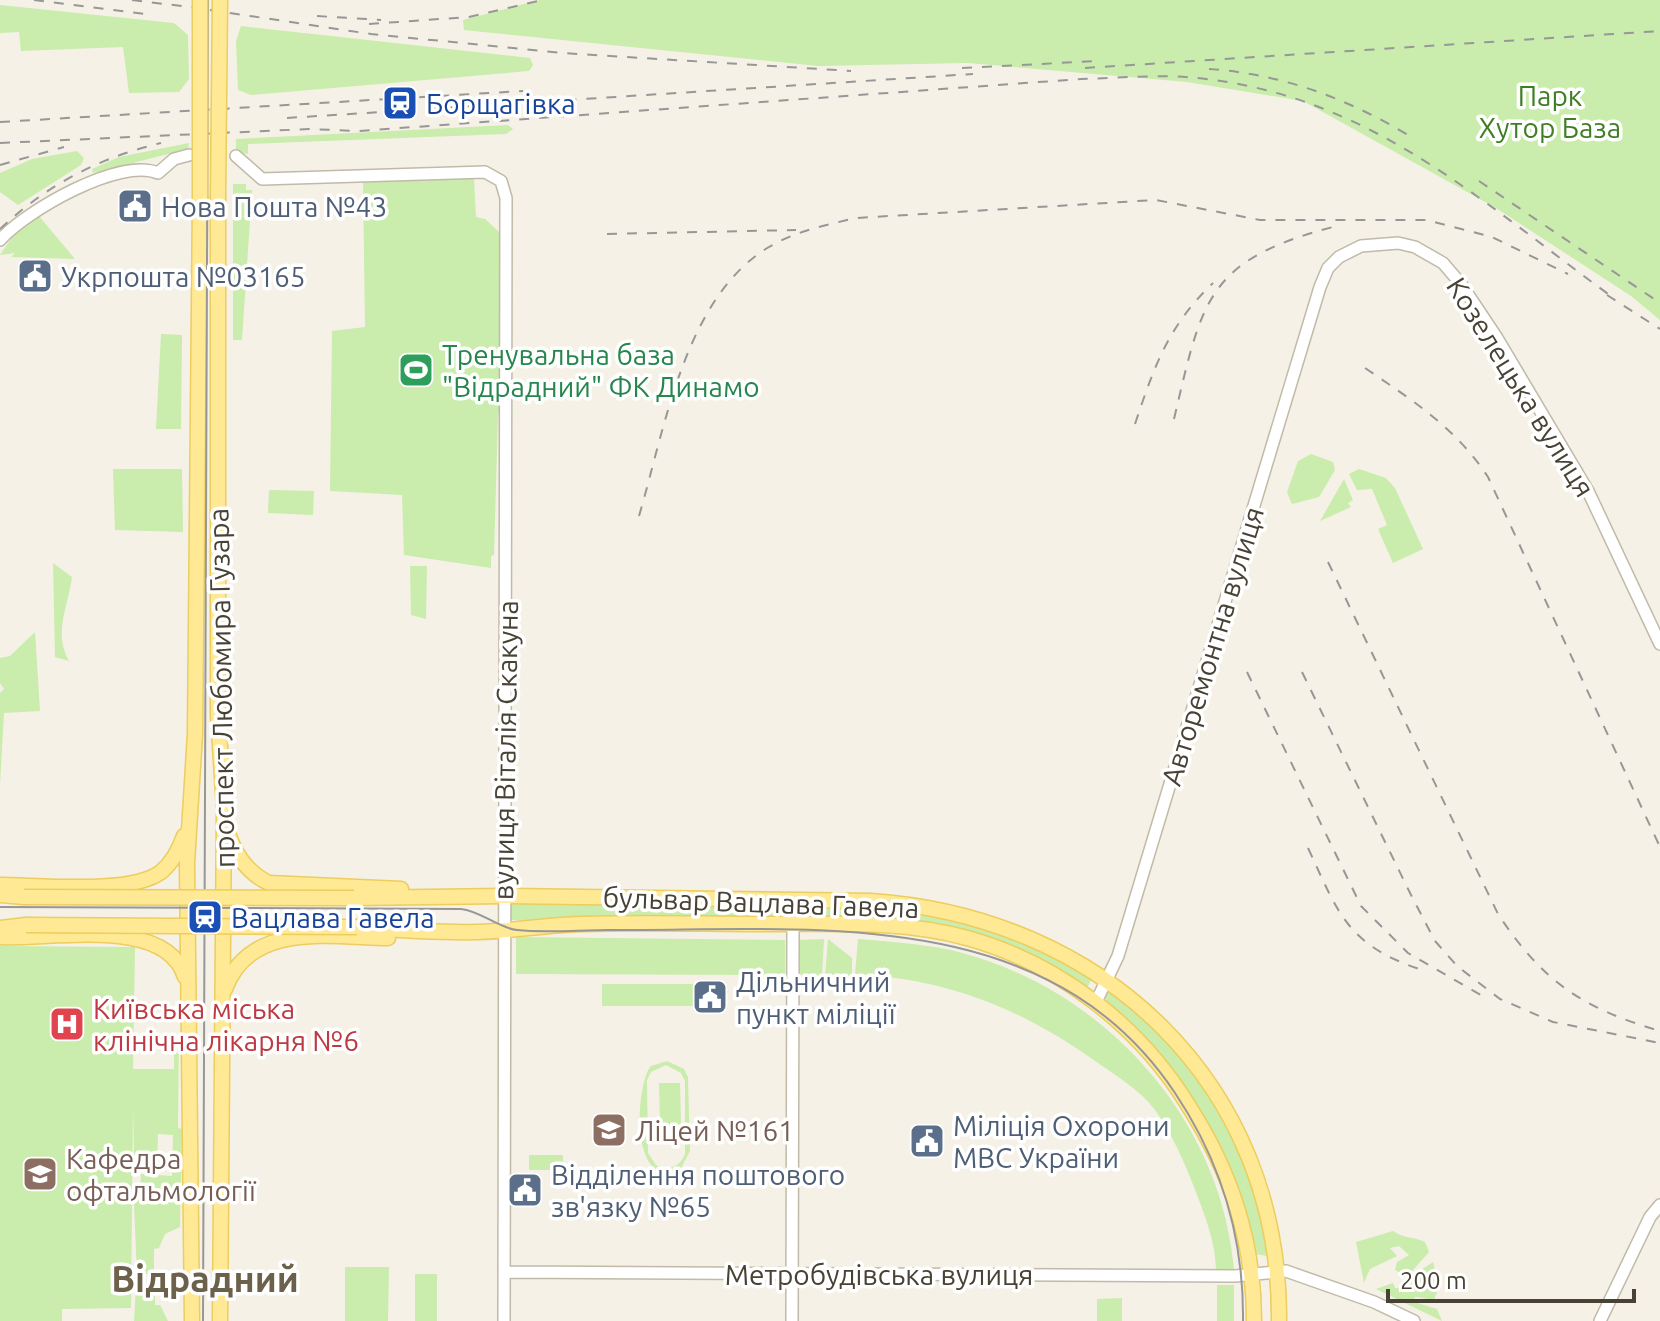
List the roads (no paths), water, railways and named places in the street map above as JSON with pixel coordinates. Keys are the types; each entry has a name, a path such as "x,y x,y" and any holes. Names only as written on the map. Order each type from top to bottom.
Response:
{"main road":[{"name":"проспект Любомира Гузара","path":"192,1321 187,863 192,817 200,0"},
{"name":"проспект Любомира Гузара","path":"220,0 218,716 224,808 220,1000 220,1321"},
{"path":"224,808 228,834 241,859 258,878 269,883 362,885 465,896"},
{"path":"0,885 128,884 149,878 172,860 192,817"},
{"name":"бульвар Вацлава Гавела","path":"0,895 504,896 925,904 1016,930 1109,981 1156,1020 1188,1054 1214,1090 1252,1166 1268,1212 1279,1271 1279,1321"},
{"name":"бульвар Вацлава Гавела","path":"0,928 26,925 357,927 448,933 581,924 793,924 925,929 968,938 1037,967 1096,1002 1157,1059 1194,1114 1229,1182 1254,1275 1254,1321"},
{"path":"220,1000 233,969 242,958 271,941 299,937 389,938 448,933"},
{"path":"0,937 130,937 151,941 169,952 182,968 188,1003"}],"street":[{"path":"0,240 30,212 55,197 129,172 150,169 158,173 174,159 189,155"},
{"name":"вулиця Віталія Скакуна","path":"236,156 262,179 475,172 494,174 501,181 506,198 504,1321"},
{"name":"Козелецька вулиця","path":"1320,287 1328,268 1339,257 1361,246 1398,243 1415,247 1443,263 1490,327 1588,491 1660,644"},
{"name":"Авторемонтна вулиця","path":"1096,1002 1109,981 1320,287"},
{"path":"792,1321 793,924"},
{"path":"1600,1321 1650,1217 1660,1205"},
{"path":"1279,1271 1312,1278 1414,1321"},
{"name":"Метробудівська вулиця","path":"504,1272 1254,1275 1279,1271"}],"tram line":[{"path":"203,1321 208,0"},
{"path":"0,907 461,909 517,930 842,931 918,940 992,957 1061,987 1122,1031 1175,1093 1206,1146 1227,1202 1239,1260 1243,1321"}],"railway":[{"path":"34,0 145,14"},
{"path":"132,0 222,11"},
{"path":"369,24 469,17 542,0"},
{"path":"210,10 371,34 563,53 851,71"},
{"path":"317,16 381,20"},
{"path":"1085,68 1660,31"},
{"path":"962,68 1098,61"},
{"path":"1209,69 1262,76 1313,90 1361,110 1408,135"},
{"path":"287,118 973,74"},
{"path":"0,143 309,129 359,131 1081,79 1197,78 1259,88 1316,106 1370,130 1421,158 1469,191 1615,299"},
{"path":"0,122 523,91"},
{"path":"0,229 36,199 74,175 161,143"},
{"path":"0,165 64,147"},
{"path":"1479,181 1660,303"},
{"path":"639,516 682,367 717,298 740,269 769,247 822,226 856,218 1156,200 1260,220 1426,220 1492,237 1568,274"},
{"path":"1174,419 1193,344 1216,291 1234,271 1259,254 1333,227"},
{"path":"607,234 796,230"},
{"path":"1135,424 1164,348 1184,315 1213,283"},
{"path":"1607,295 1660,329"},
{"path":"1365,368 1447,429 1488,477 1660,847"},
{"path":"1328,562 1498,914 1531,958 1567,989 1608,1013 1660,1031"},
{"path":"1247,672 1361,906 1408,953 1481,995"},
{"path":"1302,672 1435,941 1457,966 1500,999 1553,1022 1660,1043"},
{"path":"1308,848 1347,923 1375,949 1419,969"}],"place":[{"name":"Борщагівка","path":"400,103"},
{"name":"Нова Пошта №43","path":"135,206"},
{"name":"Укрпошта №03165","path":"35,276"},
{"name":"Тренувальна база \"Відрадний\" ФК Динамо","path":"416,370"},
{"name":"Вацлава Гавела","path":"205,917"},
{"name":"Дільничний пункт міліції","path":"710,997"},
{"name":"Київська міська клінічна лікарня №6","path":"67,1024"},
{"name":"Ліцей №161","path":"609,1130"},
{"name":"Міліція Охорони МВС України","path":"927,1141"},
{"name":"Кафедра офтальмології","path":"40,1174"},
{"name":"Відділення поштового зв'язку №65","path":"525,1190"}],"district":[{"name":"Відрадний","path":"205,1278"}],"park label":[{"name":"Парк Хутор База","path":"1550,111"}]}
